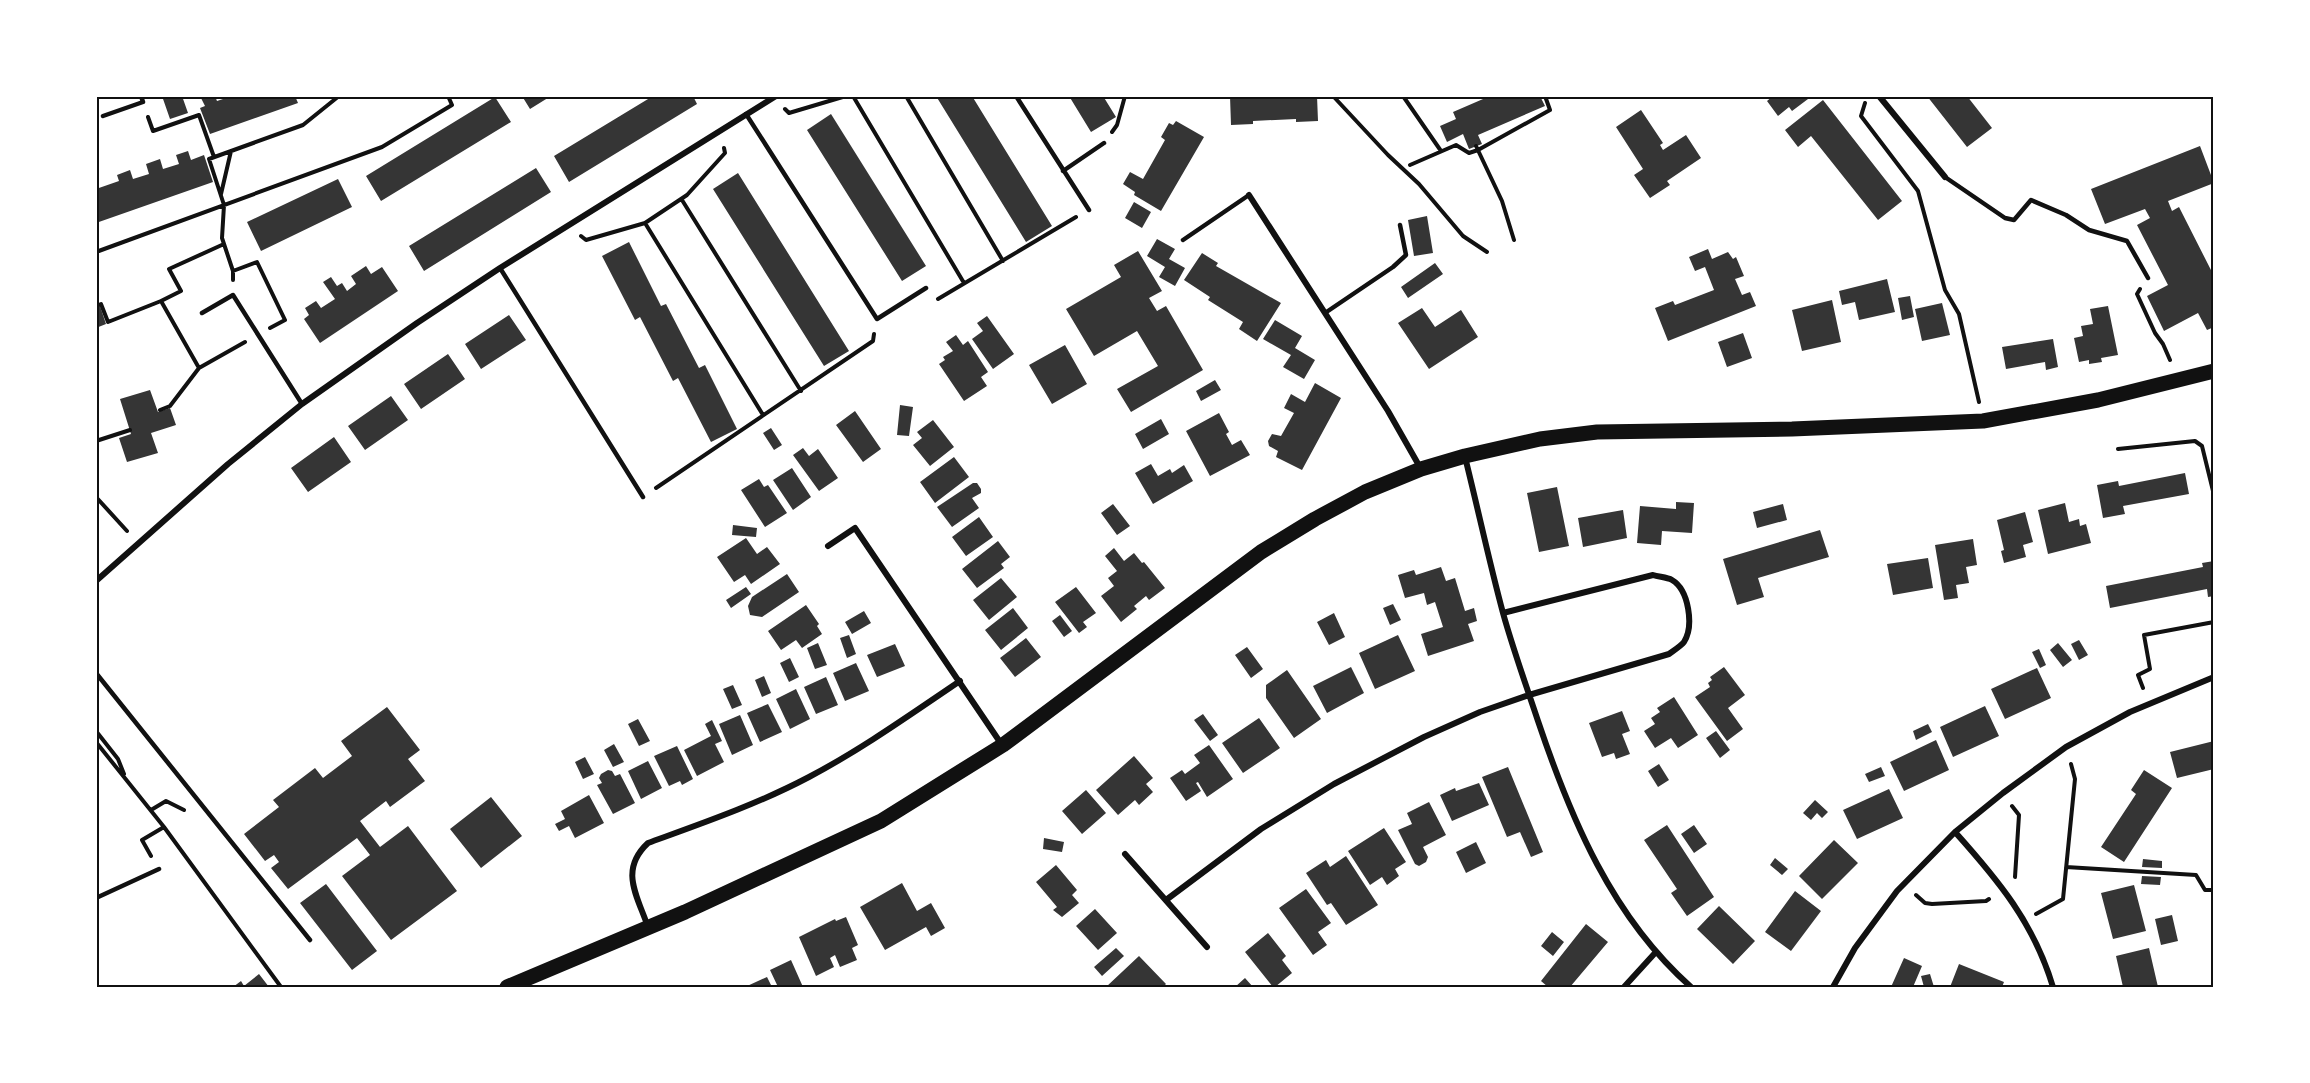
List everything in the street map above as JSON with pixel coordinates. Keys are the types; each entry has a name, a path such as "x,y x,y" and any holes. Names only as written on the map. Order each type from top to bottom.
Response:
{"main road":[{"path":"507,987 648,927 881,820 1003,745 1261,552 1365,492 1421,469 1465,456 1540,439 1597,432 1803,429 1983,421 2098,400 2214,371"}],"street":[{"path":"1879,96 1945,177"},
{"path":"96,581 228,464 302,405 417,323 720,129 775,97"},
{"path":"1249,195 1388,411 1421,469"},
{"path":"1465,456 1503,613 1556,775 1591,854 1621,907 1655,953 1691,987"},
{"path":"828,546 855,528 1003,745"},
{"path":"1166,900 1261,830 1334,784 1424,737 1480,712 1529,695 1669,654 1684,642 1689,620 1684,592 1672,580 1653,575 1503,613"},
{"path":"1833,987 1855,948 1897,891 1955,832 2066,747 2149,703 2214,677"},
{"path":"648,927 632,878 637,853 648,843 761,800 808,777 868,743 960,681"},
{"path":"1955,832 1996,878 2025,920 2040,951 2053,987"},
{"path":"1125,854 1207,946"},
{"path":"1624,987 1655,953"}],"lane":[{"path":"1016,96 1089,210"},
{"path":"103,116 142,99"},
{"path":"746,114 877,319 926,288"},
{"path":"1063,171 1104,143"},
{"path":"1945,177 2005,218 2014,220 2031,200 2066,215 2089,230 2127,241 2148,278"},
{"path":"1183,240 1249,195"},
{"path":"1325,313 1393,267 1406,255 1400,225"},
{"path":"500,268 643,497"},
{"path":"202,314 233,295 302,405"},
{"path":"96,674 310,940"},
{"path":"96,898 159,869"}],"path":[{"path":"233,295 232,271 222,238 224,205 209,159 303,125 339,96"},
{"path":"96,246 97,252 382,147 452,105 448,96"},
{"path":"775,97 789,113 846,96"},
{"path":"853,96 964,283"},
{"path":"906,96 1003,261"},
{"path":"1104,143 1117,125 1125,96"},
{"path":"1333,96 1388,155 1419,184 1462,236 1487,252"},
{"path":"1403,96 1441,151"},
{"path":"1410,165 1456,145 1468,153 1550,110 1545,96"},
{"path":"1868,96 1861,116 1918,191 1945,290 1959,314 1977,389"},
{"path":"142,99 153,131 199,116 214,157"},
{"path":"569,225 586,240 645,224 682,200 725,153 720,129"},
{"path":"1477,148 1502,201 1514,240"},
{"path":"220,195 231,151"},
{"path":"682,200 801,391"},
{"path":"926,288 937,299 1089,210"},
{"path":"645,224 763,415"},
{"path":"2148,278 2137,294 2155,333 2163,344 2178,380"},
{"path":"96,306 101,304 108,322 161,301"},
{"path":"643,497 873,341 877,319"},
{"path":"160,410 170,406 199,368"},
{"path":"96,441 130,430"},
{"path":"2118,449 2195,441 2202,446 2214,495"},
{"path":"96,497 138,543"},
{"path":"2149,703 2138,675 2150,669 2144,635 2214,622"},
{"path":"96,731 118,759 126,778"},
{"path":"96,742 164,826 281,987"},
{"path":"2025,920 2063,898 2075,779 2066,747"},
{"path":"151,810 166,801 190,813 204,806"},
{"path":"159,869 142,840 164,826"},
{"path":"2066,867 2196,875 2205,890 2214,890"}],"building":[{"path":"162,96 182,96 188,113 170,119"},
{"path":"215,96 217,101 232,96 295,96 298,103 210,134 200,108 205,106 201,98"},
{"path":"522,96 551,96 530,109"},
{"path":"653,96 693,96 697,104 569,182 554,156"},
{"path":"936,96 972,96 1052,226 1026,242"},
{"path":"1069,96 1103,96 1116,117 1091,132"},
{"path":"1230,96 1317,96 1318,121 1296,122 1296,119 1253,121 1253,124 1231,125"},
{"path":"1490,96 1540,96 1545,106 1478,135 1482,144 1469,149 1463,134 1447,142 1440,126 1456,119 1453,112"},
{"path":"1773,96 1812,96 1792,111 1789,107 1778,116 1767,101"},
{"path":"1927,96 1967,96 1992,128 1967,147"},
{"path":"495,97 511,122 381,201 366,176"},
{"path":"1823,100 1902,201 1878,220 1811,136 1798,147 1785,130"},
{"path":"1641,110 1663,143 1660,145 1663,150 1686,135 1701,158 1667,181 1670,185 1650,198 1634,175 1643,169 1616,127"},
{"path":"831,114 926,266 902,281 807,130"},
{"path":"1176,121 1204,137 1161,211 1134,195 1135,192 1123,184 1130,172 1143,179 1165,140 1161,137 1169,123 1173,125"},
{"path":"2200,146 2214,183 2168,201 2172,211 2179,207 2214,276 2214,327 2207,330 2198,313 2164,331 2147,296 2168,285 2137,225 2150,218 2145,209 2105,224 2091,189"},
{"path":"188,151 191,160 204,155 213,182 96,223 96,189 119,181 117,175 130,170 133,179 149,174 146,164 160,159 163,169 179,164 176,155"},
{"path":"536,168 551,192 424,271 409,246"},
{"path":"738,173 849,351 824,366 713,189"},
{"path":"338,179 352,207 261,251 247,222"},
{"path":"1134,202 1151,212 1142,228 1125,218"},
{"path":"1427,216 1433,253 1414,256 1408,220"},
{"path":"1157,239 1175,249 1169,259 1185,268 1175,286 1159,277 1165,267 1147,256"},
{"path":"629,242 661,306 666,304 699,368 705,365 737,429 711,442 678,378 673,381 640,317 635,320 602,256"},
{"path":"1708,249 1712,259 1728,252 1733,259 1736,257 1744,276 1735,279 1742,295 1750,292 1756,306 1668,341 1655,308 1673,301 1675,305 1714,290 1705,267 1695,271 1689,257"},
{"path":"1138,251 1162,291 1149,298 1157,311 1166,306 1203,370 1131,412 1117,389 1158,366 1137,331 1094,356 1066,309 1121,277 1114,265"},
{"path":"1202,253 1218,263 1216,266 1281,303 1257,341 1239,329 1243,322 1208,300 1210,297 1184,280"},
{"path":"1435,263 1443,274 1408,298 1401,287"},
{"path":"366,266 371,274 382,267 398,291 320,343 304,319 309,315 305,308 316,301 321,308 335,299 323,282 331,277 337,286 342,283 347,291 356,284 351,276"},
{"path":"1887,279 1895,312 1859,320 1855,302 1842,305 1839,291"},
{"path":"1910,296 1914,317 1902,320 1898,298"},
{"path":"1832,300 1841,342 1802,351 1792,310"},
{"path":"1942,303 1950,335 1922,341 1915,309"},
{"path":"100,306 106,324 96,328 96,308"},
{"path":"2108,306 2118,355 2101,358 2102,362 2089,364 2089,360 2079,362 2074,338 2083,336 2081,326 2093,324 2090,309"},
{"path":"1422,308 1435,327 1461,310 1478,337 1429,369 1398,323"},
{"path":"509,315 526,340 481,369 465,344"},
{"path":"987,316 1014,354 993,369 972,339 983,331 977,323"},
{"path":"1275,320 1302,336 1295,348 1315,360 1304,379 1283,367 1291,355 1263,339"},
{"path":"1743,333 1752,358 1727,367 1718,342"},
{"path":"956,335 963,345 968,341 988,372 981,377 987,386 964,401 939,364 945,360 943,357 953,351 946,342"},
{"path":"2053,339 2058,367 2046,370 2045,362 2006,369 2002,347"},
{"path":"1065,345 1087,384 1052,404 1029,365"},
{"path":"448,354 465,379 421,409 404,384"},
{"path":"1215,380 1221,390 1201,401 1196,391"},
{"path":"1315,383 1341,398 1302,470 1276,457 1278,451 1269,446 1268,441 1272,434 1281,436 1294,413 1284,408 1291,394 1305,402"},
{"path":"150,390 158,412 170,408 176,425 151,433 158,453 127,462 119,438 131,434 120,399"},
{"path":"391,396 408,420 365,450 348,426"},
{"path":"900,405 913,407 909,436 897,435"},
{"path":"855,411 881,449 863,462 836,425"},
{"path":"1219,413 1229,432 1226,434 1232,445 1241,440 1250,455 1210,476 1186,431"},
{"path":"1161,419 1169,434 1143,449 1135,434"},
{"path":"933,420 954,447 930,466 913,445 922,438 917,432"},
{"path":"771,428 782,445 774,450 763,433"},
{"path":"334,437 351,462 308,492 291,468"},
{"path":"803,448 809,456 818,449 838,478 819,491 793,455"},
{"path":"954,457 969,477 935,503 920,482"},
{"path":"1151,464 1158,476 1170,469 1172,473 1184,465 1193,481 1153,504 1135,473"},
{"path":"792,468 811,497 793,510 773,480"},
{"path":"2185,473 2189,494 2123,506 2125,514 2103,518 2097,485 2118,481 2119,486"},
{"path":"759,479 764,487 768,485 787,513 765,527 741,490"},
{"path":"973,483 977,483 981,489 981,493 972,498 979,508 952,527 937,507"},
{"path":"1557,487 1569,546 1539,552 1527,493"},
{"path":"1676,502 1694,503 1692,533 1662,531 1661,545 1637,543 1640,506 1676,509"},
{"path":"2065,503 2069,522 2079,519 2080,526 2086,524 2091,543 2048,554 2038,510"},
{"path":"1113,504 1130,526 1117,535 1101,513"},
{"path":"1783,504 1787,520 1757,528 1753,512"},
{"path":"1623,510 1627,538 1583,547 1578,518"},
{"path":"2025,512 2033,542 2023,545 2026,557 2004,563 2001,551 2004,550 1997,520"},
{"path":"979,517 993,537 966,556 952,537"},
{"path":"733,525 757,528 756,537 732,535"},
{"path":"1820,530 1829,557 1758,578 1764,597 1737,605 1723,559"},
{"path":"746,538 757,554 767,547 780,564 751,584 745,575 734,582 717,557"},
{"path":"1973,539 1977,565 1966,567 1969,583 1956,585 1958,598 1944,600 1935,545"},
{"path":"998,541 1010,557 1001,564 1004,568 977,588 962,569"},
{"path":"1114,548 1124,561 1134,553 1165,588 1149,600 1146,596 1134,606 1137,609 1121,622 1101,596 1114,586 1108,578 1117,571 1105,556"},
{"path":"1928,558 1933,588 1893,595 1887,564"},
{"path":"2214,561 2214,596 2208,597 2207,589 2110,608 2106,586 2203,567 2202,563"},
{"path":"1441,567 1446,581 1455,578 1465,611 1474,608 1477,621 1468,624 1474,641 1428,656 1421,634 1443,627 1435,602 1427,605 1424,593 1405,598 1398,575 1414,570 1416,575"},
{"path":"787,574 799,592 762,617 750,615 748,606 752,597"},
{"path":"1001,578 1017,597 989,620 973,600"},
{"path":"746,587 751,594 731,608 726,600"},
{"path":"1076,587 1096,613 1083,622 1087,627 1079,633 1055,602"},
{"path":"1393,604 1401,620 1390,625 1383,608"},
{"path":"806,605 819,624 817,626 822,634 802,648 796,640 781,650 768,631"},
{"path":"1013,608 1028,628 1001,650 985,630"},
{"path":"864,611 871,623 852,634 845,622"},
{"path":"1334,613 1345,637 1329,645 1317,622"},
{"path":"1060,615 1072,631 1064,637 1052,621"},
{"path":"849,635 856,654 847,658 840,638"},
{"path":"1398,635 1415,671 1375,689 1359,653"},
{"path":"1026,638 1041,657 1015,677 1000,658"},
{"path":"2079,640 2088,655 2079,660 2071,644"},
{"path":"818,643 827,665 815,669 807,648"},
{"path":"2058,643 2072,660 2063,667 2050,650"},
{"path":"895,644 905,666 877,677 867,655"},
{"path":"1247,647 1263,669 1251,678 1235,655"},
{"path":"2039,649 2046,665 2040,668 2032,652"},
{"path":"790,658 799,677 789,682 780,663"},
{"path":"856,663 869,691 845,701 833,673"},
{"path":"1351,667 1364,693 1327,713 1313,686"},
{"path":"1724,667 1745,695 1728,708 1743,729 1727,741 1695,697 1710,687 1708,683 1712,680 1710,677"},
{"path":"2037,668 2051,698 2005,719 1991,689"},
{"path":"1287,670 1321,719 1294,738 1266,698 1266,685"},
{"path":"764,676 771,693 762,697 755,680"},
{"path":"826,677 838,705 816,714 804,687"},
{"path":"733,685 742,705 732,709 723,689"},
{"path":"796,689 810,719 790,729 776,699"},
{"path":"1674,697 1698,735 1678,748 1671,738 1655,748 1644,731 1655,724 1651,718 1660,712 1657,708"},
{"path":"768,704 782,732 760,742 747,713"},
{"path":"1985,706 1999,736 1953,757 1940,727"},
{"path":"387,707 420,750 408,759 425,781 390,807 386,801 360,821 380,847 408,826 457,891 391,940 342,876 370,855 357,838 288,889 271,868 279,862 274,855 265,861 244,834 279,807 273,800 315,768 323,778 352,756 341,741"},
{"path":"1622,711 1630,731 1622,734 1630,754 1616,759 1614,753 1602,757 1589,723"},
{"path":"1203,714 1218,735 1210,741 1194,720"},
{"path":"740,715 753,745 732,755 719,724"},
{"path":"1259,718 1280,748 1243,773 1222,743"},
{"path":"638,719 650,741 639,746 628,724"},
{"path":"712,720 722,741 715,744 724,762 697,776 684,750 711,736 705,724"},
{"path":"1928,724 1932,732 1916,740 1913,731"},
{"path":"1716,731 1730,750 1720,758 1706,738"},
{"path":"1936,740 1949,770 1904,791 1890,762"},
{"path":"2214,741 2214,769 2177,778 2170,752"},
{"path":"614,744 624,762 613,767 604,750"},
{"path":"1209,745 1233,779 1207,797 1198,782 1196,783 1201,791 1186,801 1170,778 1182,770 1185,774 1200,763 1194,755"},
{"path":"677,746 693,779 682,785 680,781 669,786 654,756"},
{"path":"1134,756 1153,778 1146,784 1153,792 1139,805 1135,800 1118,815 1096,790"},
{"path":"585,757 594,774 583,779 575,762"},
{"path":"648,761 662,788 641,799 628,771"},
{"path":"1659,764 1669,780 1658,787 1648,771"},
{"path":"1508,767 1543,852 1531,857 1520,832 1507,837 1482,777"},
{"path":"1881,767 1885,776 1869,782 1865,774"},
{"path":"608,770 612,771 615,776 620,774 635,803 613,814 597,785 602,783 599,778 601,774"},
{"path":"2144,770 2172,788 2124,862 2101,847 2136,794 2131,790"},
{"path":"1479,783 1489,805 1452,821 1440,795 1455,788 1456,791"},
{"path":"1889,789 1903,818 1857,839 1843,810"},
{"path":"1086,790 1106,813 1082,834 1062,811"},
{"path":"589,795 604,823 575,838 569,826 559,831 555,824 565,819 561,811"},
{"path":"491,797 522,836 481,868 450,829"},
{"path":"1815,800 1828,812 1822,818 1817,813 1811,820 1803,813"},
{"path":"1429,802 1446,835 1423,847 1428,857 1426,862 1419,866 1415,864 1398,830 1412,824 1407,813"},
{"path":"1667,825 1714,897 1687,916 1671,893 1677,889 1644,840"},
{"path":"1694,825 1707,844 1694,853 1681,834"},
{"path":"1384,828 1406,862 1395,869 1399,876 1387,885 1382,877 1370,885 1348,851"},
{"path":"1044,838 1064,842 1062,852 1043,849"},
{"path":"1834,840 1858,863 1822,899 1799,876"},
{"path":"1476,842 1486,863 1466,873 1456,852"},
{"path":"1346,856 1378,905 1346,925 1331,903 1327,905 1306,873 1326,860 1330,867"},
{"path":"1775,858 1788,869 1782,875 1770,865"},
{"path":"2143,859 2162,861 2162,868 2142,867"},
{"path":"1056,865 1077,890 1072,895 1079,903 1062,917 1053,910 1057,907 1036,882"},
{"path":"2142,876 2161,877 2160,885 2141,884"},
{"path":"902,883 917,911 931,903 945,928 931,936 926,927 885,950 860,907"},
{"path":"326,884 377,951 352,970 300,903"},
{"path":"2134,885 2146,931 2113,939 2101,893"},
{"path":"1306,889 1331,923 1318,932 1327,945 1313,955 1279,908"},
{"path":"1795,891 1821,911 1791,951 1765,932"},
{"path":"1719,906 1755,941 1733,964 1697,929"},
{"path":"1095,909 1117,933 1098,950 1076,926"},
{"path":"2172,915 2178,941 2161,945 2155,919"},
{"path":"846,917 858,945 852,948 857,960 840,967 835,955 830,958 834,967 816,976 799,937 835,919 836,921"},
{"path":"1586,924 1608,942 1570,987 1548,987 1541,981"},
{"path":"1552,932 1564,942 1553,956 1541,946"},
{"path":"1268,933 1286,956 1282,960 1292,973 1275,987 1245,952"},
{"path":"1116,948 1124,956 1102,976 1094,967"},
{"path":"2149,948 2158,987 2123,987 2116,956"},
{"path":"1139,956 1166,984 1163,987 1106,987"},
{"path":"1904,958 1922,966 1913,987 1891,987"},
{"path":"791,960 803,987 778,987 770,970"},
{"path":"1959,964 2004,982 2002,987 1950,987"},
{"path":"259,974 269,987 233,987 241,981 244,986"},
{"path":"1930,974 1934,987 1924,987 1921,976"},
{"path":"767,977 772,987 745,987"},
{"path":"1245,978 1253,987 1235,987"}]}
